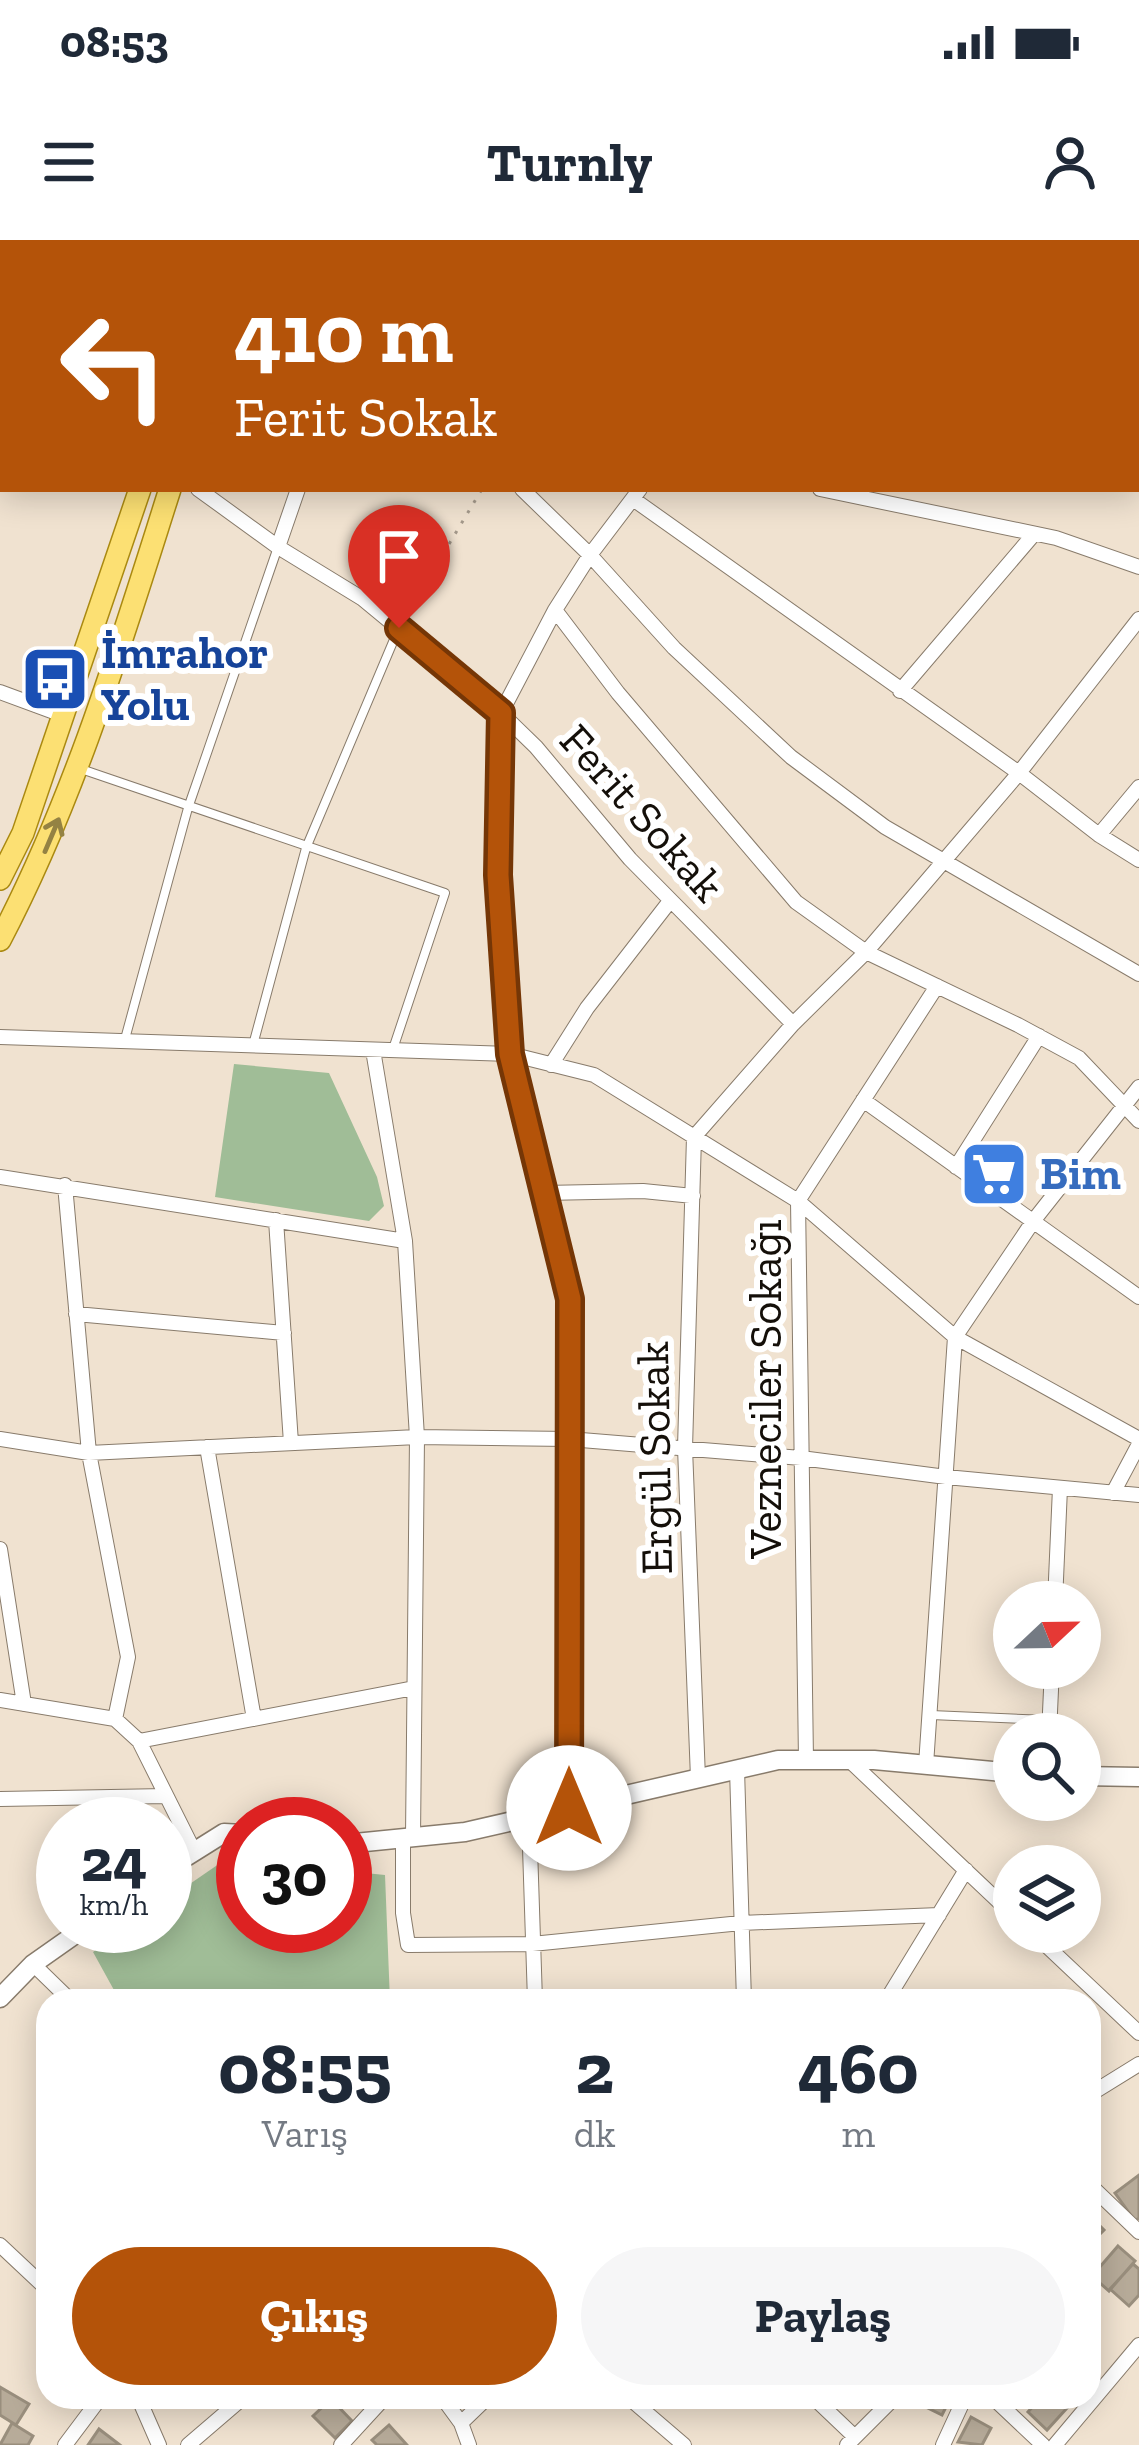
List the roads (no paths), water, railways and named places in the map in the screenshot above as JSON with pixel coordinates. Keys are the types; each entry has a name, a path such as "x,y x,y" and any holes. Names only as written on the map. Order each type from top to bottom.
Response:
{"main road":[{"path":"0,879 23,833 139,492"},
{"path":"0,940 49,844 169,492"},
{"path":"105,593 134,603"}],"street":[{"name":"Ferit Sokak","path":"202,492 278,547 363,599 501,713 670,901 793,1024"},
{"path":"278,547 297,492"},
{"path":"525,492 674,648 791,758 885,827 1139,974"},
{"path":"834,492 1034,534 1139,567"},
{"path":"569,1808 570,1299 510,1054 498,875 501,713 555,610 637,494 900,691 1139,860"},
{"path":"900,691 1034,534"},
{"path":"555,610 702,794 796,902 866,952 1078,1058 1139,1121"},
{"path":"694,1137 793,1024 866,952 1019,773 1139,619"},
{"path":"0,692 65,716"},
{"path":"1099,835 1139,787"},
{"path":"551,1065 587,1008 670,901"},
{"name":"Vezneciler Sokağı","path":"806,1760 798,1201 937,986"},
{"path":"956,1167 1039,1036"},
{"path":"0,1037 510,1054 594,1075 798,1201 956,1337 1139,1442 1113,1493"},
{"path":"373,1050 405,1241 417,1437 414,1688 403,1913 408,1945 532,1944 742,1923 938,1915"},
{"path":"926,1765 956,1337 1034,1220 1139,1087"},
{"path":"863,1100 1139,1298"},
{"name":"Ergül Sokak","path":"694,1137 685,1448 698,1778"},
{"path":"0,1177 405,1241"},
{"path":"64,1185 89,1453 128,1657 115,1719"},
{"path":"544,1193 643,1191 692,1196"},
{"path":"276,1220 291,1443"},
{"path":"76,1314 284,1333"},
{"path":"0,1439 89,1453 417,1437 569,1439 801,1458 1139,1495"},
{"path":"207,1447 254,1719"},
{"path":"1056,1581 1060,1488"},
{"path":"0,1549 24,1704"},
{"path":"139,1741 414,1688"},
{"path":"0,1700 115,1719 139,1741 194,1851 216,1838"},
{"path":"372,1841 465,1832 778,1760 849,1760 993,1771"},
{"path":"849,1760 993,1896"},
{"path":"737,1769 744,1989"},
{"path":"1101,1777 1139,1777"},
{"path":"0,1799 166,1796"},
{"path":"529,1817 534,1989"},
{"path":"893,1989 966,1870"},
{"path":"0,1998 49,1953"},
{"path":"1053,1953 1092,1989"},
{"path":"33,1964 59,1989"},
{"path":"1101,1997 1139,2033"},
{"path":"1101,2088 1139,2064"},
{"path":"1101,2195 1138,2230"},
{"path":"0,2245 36,2279"},
{"path":"1101,2390 1139,2345"},
{"path":"65,2445 92,2409"},
{"path":"142,2409 159,2445"},
{"path":"188,2445 230,2409"},
{"path":"341,2445 375,2409"},
{"path":"451,2409 469,2445"},
{"path":"461,2423 476,2409"},
{"path":"639,2409 664,2438 684,2445"},
{"path":"823,2409 851,2441 883,2409"},
{"path":"943,2445 960,2409"},
{"path":"1004,2409 1036,2442"},
{"path":"1054,2445 1085,2409"},
{"path":"142,2445 152,2430"}],"lane":[{"path":"124,1041 188,808 278,547"},
{"path":"254,1046 305,848 399,628"},
{"path":"78,767 445,893 392,1050"},
{"path":"930,1715 993,1721"}],"place":[{"name":"İmrahor Yolu","path":"55,679"},
{"name":"Bim","path":"994,1174"}]}
